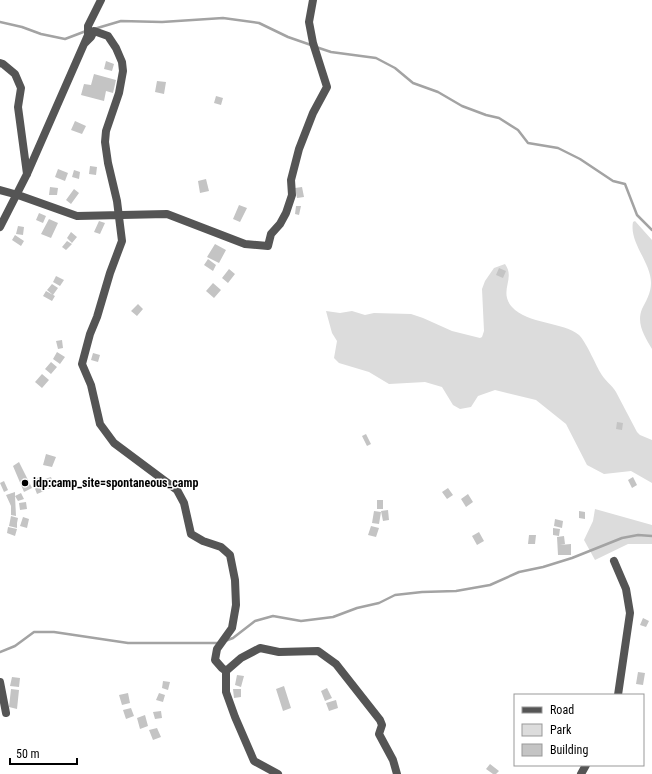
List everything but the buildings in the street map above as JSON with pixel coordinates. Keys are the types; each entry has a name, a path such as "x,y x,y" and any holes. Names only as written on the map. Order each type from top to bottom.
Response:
{"street":[{"path":"0,227 27,174 87,39 88,26 101,0"},
{"path":"0,190 18,194 76,216 167,214 246,244 268,246 271,234 280,224 286,213 292,195 291,180 299,149 313,112 327,87 316,56 309,22 313,0"},
{"path":"87,39 91,37 94,32 108,36 116,48 122,62 123,71 119,93 106,131 105,142 108,163 117,201 122,242 110,272 82,364 91,385 100,424 114,443 177,490 184,503 191,534 203,541 221,547 230,555 235,580 236,605 232,628 217,649 215,660 226,671"},
{"path":"0,63 15,74 21,88 18,107 27,174"},
{"path":"614,561 626,589 630,613 618,694"},
{"path":"278,774 254,761 235,718 226,692 226,671 241,658 260,648 279,652 318,651 336,664 380,720 382,725 380,734 393,760 397,774"},
{"path":"0,682 6,713"}],"green space":[{"path":"635,221 652,240 652,349 644,335 640,320 640,315 647,300 651,283 648,268 634,237 633,222"},
{"path":"505,264 509,275 507,296 512,307 527,317 564,328 579,335 602,375 616,392 637,432 640,435 652,440 652,483 631,471 604,474 587,465 566,424 536,400 495,390 478,396 471,407 460,409 453,405 442,387 425,382 389,384 369,372 339,363 334,358 337,341 332,333 326,311 340,313 352,311 365,315 374,313 411,314 452,331 480,338 482,337 484,331 482,289 485,281 494,268"},
{"path":"595,509 652,525 652,544 628,544 595,560 584,540 593,521"}],"waterway":[{"path":"94,29 121,21 162,22 223,18 259,23 288,37 311,45"},
{"path":"0,22 22,27 41,34 65,39 86,31"},
{"path":"316,47 331,52 376,58 395,68 413,83 438,92 462,106 499,118 518,130 528,143 558,148 580,159 613,181 625,184 637,215 652,230"},
{"path":"225,641 233,638 255,621 273,616 301,621 333,617 357,608 379,603 395,595 422,592 456,591 490,585 519,572 543,567 572,558 622,538 638,535 652,536"},
{"path":"0,652 15,646 34,632 54,632 128,643 219,643"}],"place":[{"name":"idp:camp_site=spontaneous_camp","path":"25,483"}]}
